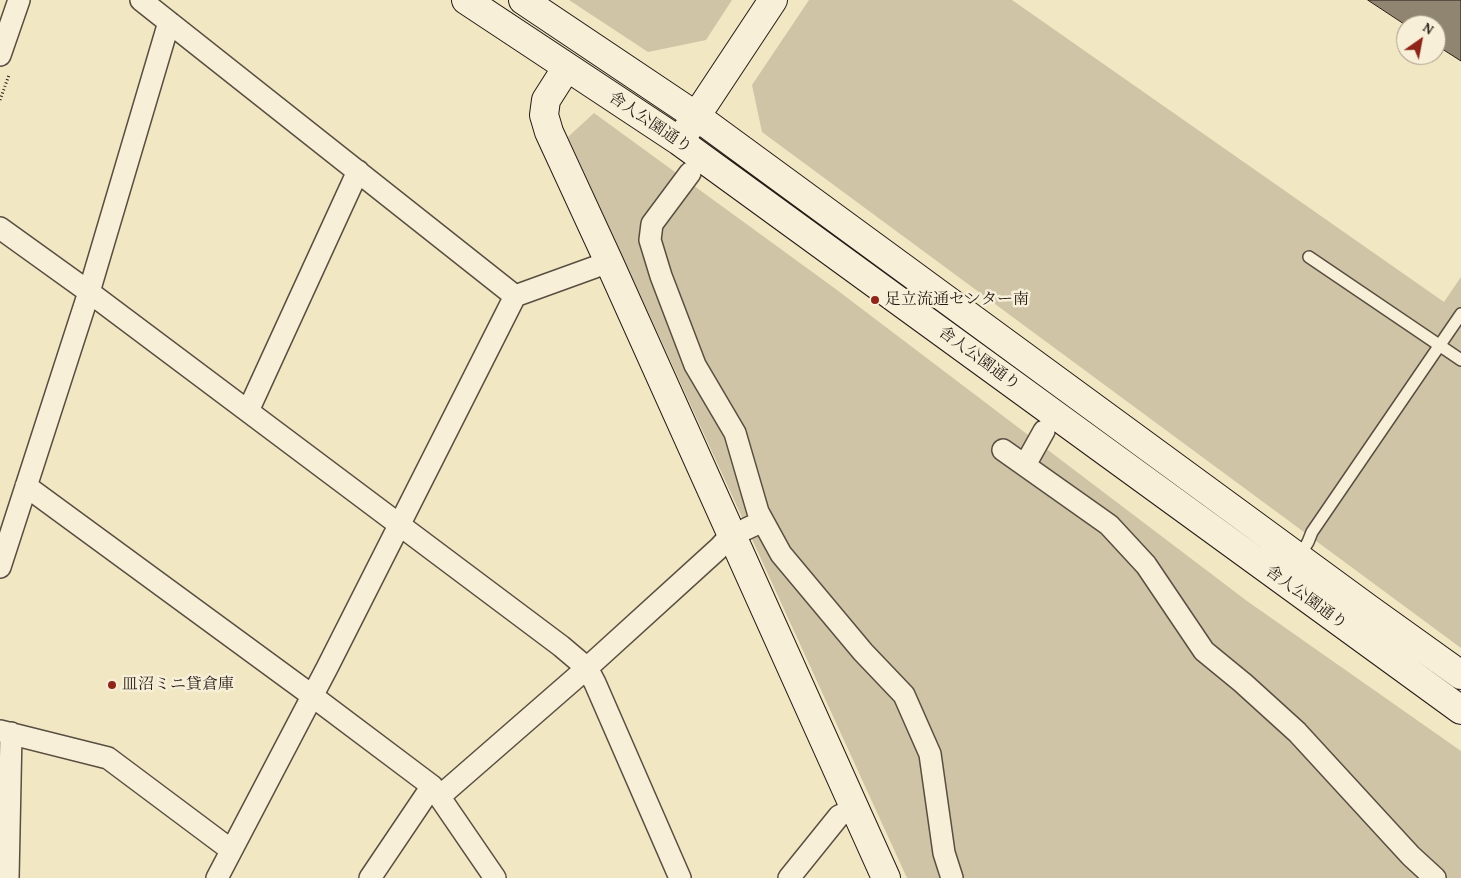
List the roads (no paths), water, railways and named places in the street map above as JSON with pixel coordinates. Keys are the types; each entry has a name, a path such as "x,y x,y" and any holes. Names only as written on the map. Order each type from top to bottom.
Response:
{"street":[{"path":"0,55 19,0"},
{"path":"141,0 515,296"},
{"name":"舎人公園通り","path":"466,0 679,141 1461,710"},
{"name":"舎人公園通り","path":"523,0 696,116 1461,675"},
{"path":"679,141 773,0"},
{"path":"0,567 89,292 169,22"},
{"path":"567,66 546,100 544,115 548,132 609,262 747,528 856,808 886,878"},
{"path":"248,411 358,171"},
{"path":"370,878 435,792 587,668 719,548 747,528 758,512 736,433 695,365 650,240 652,224 690,173"},
{"path":"0,228 248,411 561,646 587,668 680,878"},
{"path":"217,878 312,696 515,296 609,262"},
{"path":"1025,465 1044,431"},
{"path":"1003,450 1109,525 1146,565 1204,651 1297,732 1434,878"},
{"path":"26,486 312,696 435,792 494,877"},
{"path":"747,528 781,554 863,652 904,695 930,754 944,853 952,878"},
{"path":"8,878 6,732 108,758 231,850"},
{"path":"789,878 839,816 856,808"}],"lane":[{"path":"1309,257 1461,360"},
{"path":"1299,557 1312,532 1461,314"}],"place":[{"name":"足立流通センター南","path":"875,300"},
{"name":"皿沼ミニ貸倉庫","path":"112,685"}]}
